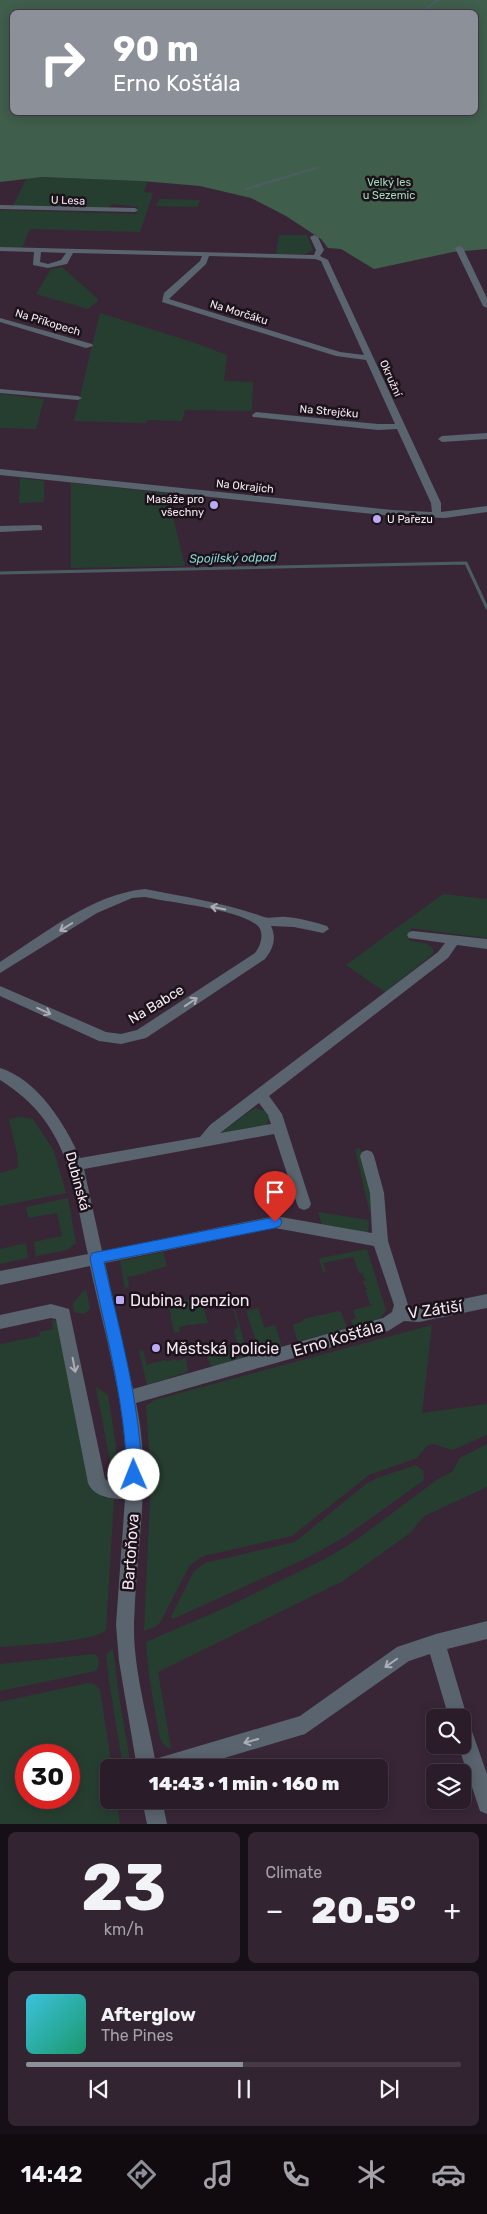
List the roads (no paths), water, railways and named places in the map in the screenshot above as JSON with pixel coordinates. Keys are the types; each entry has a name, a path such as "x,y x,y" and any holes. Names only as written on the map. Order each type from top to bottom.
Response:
{"street":[{"name":"U Lesa","path":"0,207 117,207 135,210"},
{"path":"0,249 316,257 320,250 314,237"},
{"path":"459,248 487,306"},
{"path":"38,250 36,263 48,266 64,262 70,251"},
{"name":"Na Morčáku","path":"206,254 203,262 167,295 165,300 339,354 370,358"},
{"name":"Okružní","path":"316,257 324,260 436,503 437,514"},
{"name":"Na Příkopech","path":"0,320 89,346"},
{"path":"0,391 78,398"},
{"name":"Na Strejčku","path":"256,415 378,427 400,426"},
{"path":"442,439 487,436"},
{"name":"Na Okrajích","path":"0,472 380,512 437,514 487,509"},
{"path":"0,529 39,528"},
{"path":"0,968 103,904 131,893 145,893 243,913 264,923 282,921 324,929"},
{"name":"Na Babce","path":"0,990 94,1034 114,1039 130,1037 151,1028 260,956 267,946 264,923"},
{"path":"413,935 487,944"},
{"path":"207,1141 207,1138 215,1129 443,955 453,940"},
{"name":"Dubinská","path":"0,1073 25,1090 49,1113 66,1141 76,1165 96,1258"},
{"path":"259,1095 270,1106 304,1204"},
{"path":"76,1165 279,1128"},
{"name":"V Zátiší","path":"367,1156 377,1193 380,1241 400,1299 400,1314 419,1315 487,1301"},
{"path":"0,1278 275,1222 380,1241"},
{"name":"Bartoňova","path":"96,1258 128,1398 133,1441 134,1490 125,1625 128,1661 145,1759"},
{"path":"0,1322 56,1311 64,1314 97,1483 111,1490 134,1490"},
{"name":"Erno Košťála","path":"128,1398 388,1324 394,1321 400,1314"},
{"path":"186,1759 305,1724 404,1654 436,1643 487,1630"},
{"path":"436,1643 456,1709"},
{"path":"471,1754 487,1804"},
{"path":"154,1809 156,1824"}],"waterway":[{"path":"425,10 438,0"},
{"path":"246,189 316,168"},
{"name":"Spojilský odpad","path":"0,573 466,563 487,608"}],"place":[{"name":"Masáže pro všechny","path":"214,505"},
{"name":"U Pařezu","path":"377,519"},
{"name":"Dubina, penzion","path":"120,1300"},
{"name":"Městská policie","path":"156,1348"}],"park label":[{"name":"Velký les u Sezemic","path":"389,188"}]}
